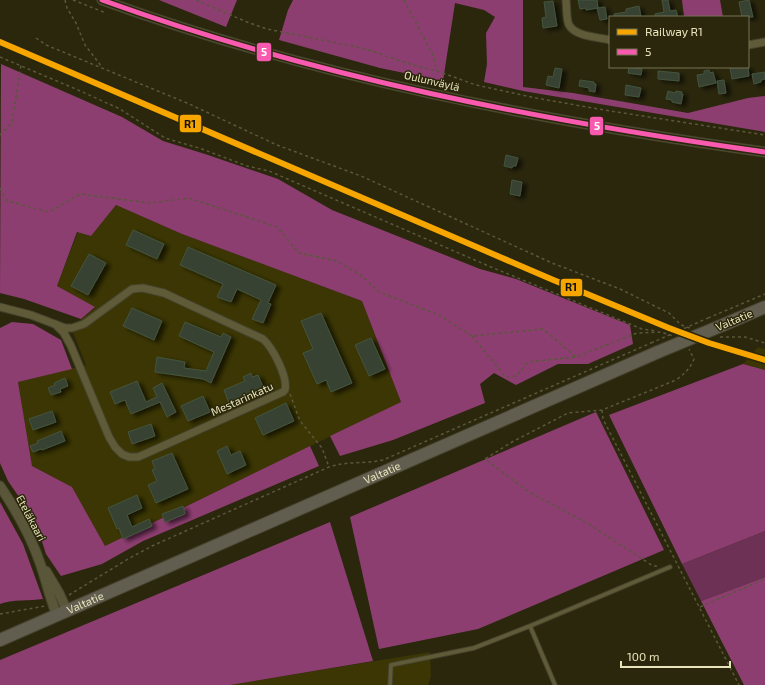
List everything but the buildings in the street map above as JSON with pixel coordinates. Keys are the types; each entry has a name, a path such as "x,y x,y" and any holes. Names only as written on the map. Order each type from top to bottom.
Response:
{"highway":[{"name":"Valtatie","path":"0,640 62,614 654,348 723,325 765,307"}],"main road":[{"name":"Oulunväylä","path":"102,0 209,36 269,53 409,88 578,123 765,152"},
{"name":"Eteläkaari","path":"0,486 24,526 40,562 62,599 62,614"},
{"name":"Eteläkaari","path":"40,562 52,603 62,614"}],"street":[{"path":"566,0 569,24 575,31 609,40"},
{"path":"749,45 765,42"},
{"name":"Mestarinkatu","path":"0,308 31,315 44,319 65,328 84,324 127,292 137,288 151,289 164,293 263,339 276,355 286,383 285,390 138,457 129,457 118,451 109,437 72,346 64,333 55,324"}],"lane":[{"path":"390,685 391,665 474,648 670,567"},
{"path":"530,626 555,685"}],"path":[{"path":"65,0 67,8 76,23 85,45 103,68"},
{"path":"73,0 106,13"},
{"path":"196,0 267,29 362,48 410,64 437,71 476,85 536,98 611,111 765,135"},
{"path":"404,0 433,55 437,71"},
{"path":"36,38 46,45 187,103 277,145 361,176 552,263 620,289 670,313 684,326"},
{"path":"0,57 120,109 165,138 202,149 247,166 269,171 484,264 642,329 662,332 637,333 576,357 528,362 516,376 506,377 472,336 439,315 380,292 361,275 337,261 299,253 277,228 189,198 151,203 80,194 49,212 7,201 0,188"},
{"path":"0,135 12,123 21,65"},
{"path":"62,599 152,546 329,467 343,463 383,460 654,348 708,318 765,294"},
{"path":"472,336 543,329 576,357"},
{"path":"719,337 745,336 765,343"},
{"path":"679,567 653,566 587,524 529,492 485,459 512,442 568,413 602,410 676,380 691,367 694,358 689,348"},
{"path":"286,383 300,421 322,448 329,467"},
{"path":"602,410 603,420 700,606 739,685"},
{"path":"700,606 765,579"},
{"path":"0,614 36,608 52,603"}],"shaded area":[{"path":"159,0 237,0 226,27"},
{"path":"293,0 523,0 523,87 573,93 688,113 748,98 765,96 765,132 523,91 484,82 487,64 486,33 495,17 484,10 455,3 443,81 380,68 279,40 288,10"},
{"path":"682,0 720,0 723,16 684,16"},
{"path":"1,64 122,117 163,141 278,179 332,210 480,269 516,279 630,325 633,344 588,364 558,364 516,385 494,373 480,384 485,403 393,440 340,456 330,436 401,402 362,301 182,234 116,205 91,236 77,232 57,286 95,307 81,319 24,299 0,293"},
{"path":"116,205 182,234 362,301 401,402 105,546 72,487 32,466 18,382 86,365 71,327 95,308 57,286 78,232 91,236"},
{"path":"12,322 33,324 61,340 72,369 18,382 32,466 72,487 105,546 310,446 319,466 143,541 102,564 61,576 46,554 35,520 8,481 0,463 0,328"},
{"path":"758,347 765,349 765,370 743,364"},
{"path":"743,364 765,370 765,531 682,564 609,415"},
{"path":"596,412 664,550 478,629 379,649 350,517"},
{"path":"0,502 23,544 43,599 5,602 0,604"},
{"path":"330,522 373,661 230,685 0,685 0,660"},
{"path":"765,531 765,577 701,601 682,564"},
{"path":"765,577 765,685 744,685 701,601"},
{"path":"430,652 431,676 428,685 230,685"}],"rail line":[{"name":"R1","path":"0,42 551,279 669,328 709,343 765,360"}],"transit line":[{"name":"5","path":"102,0 182,27 264,52 346,74 513,111 681,140 765,152"}]}
